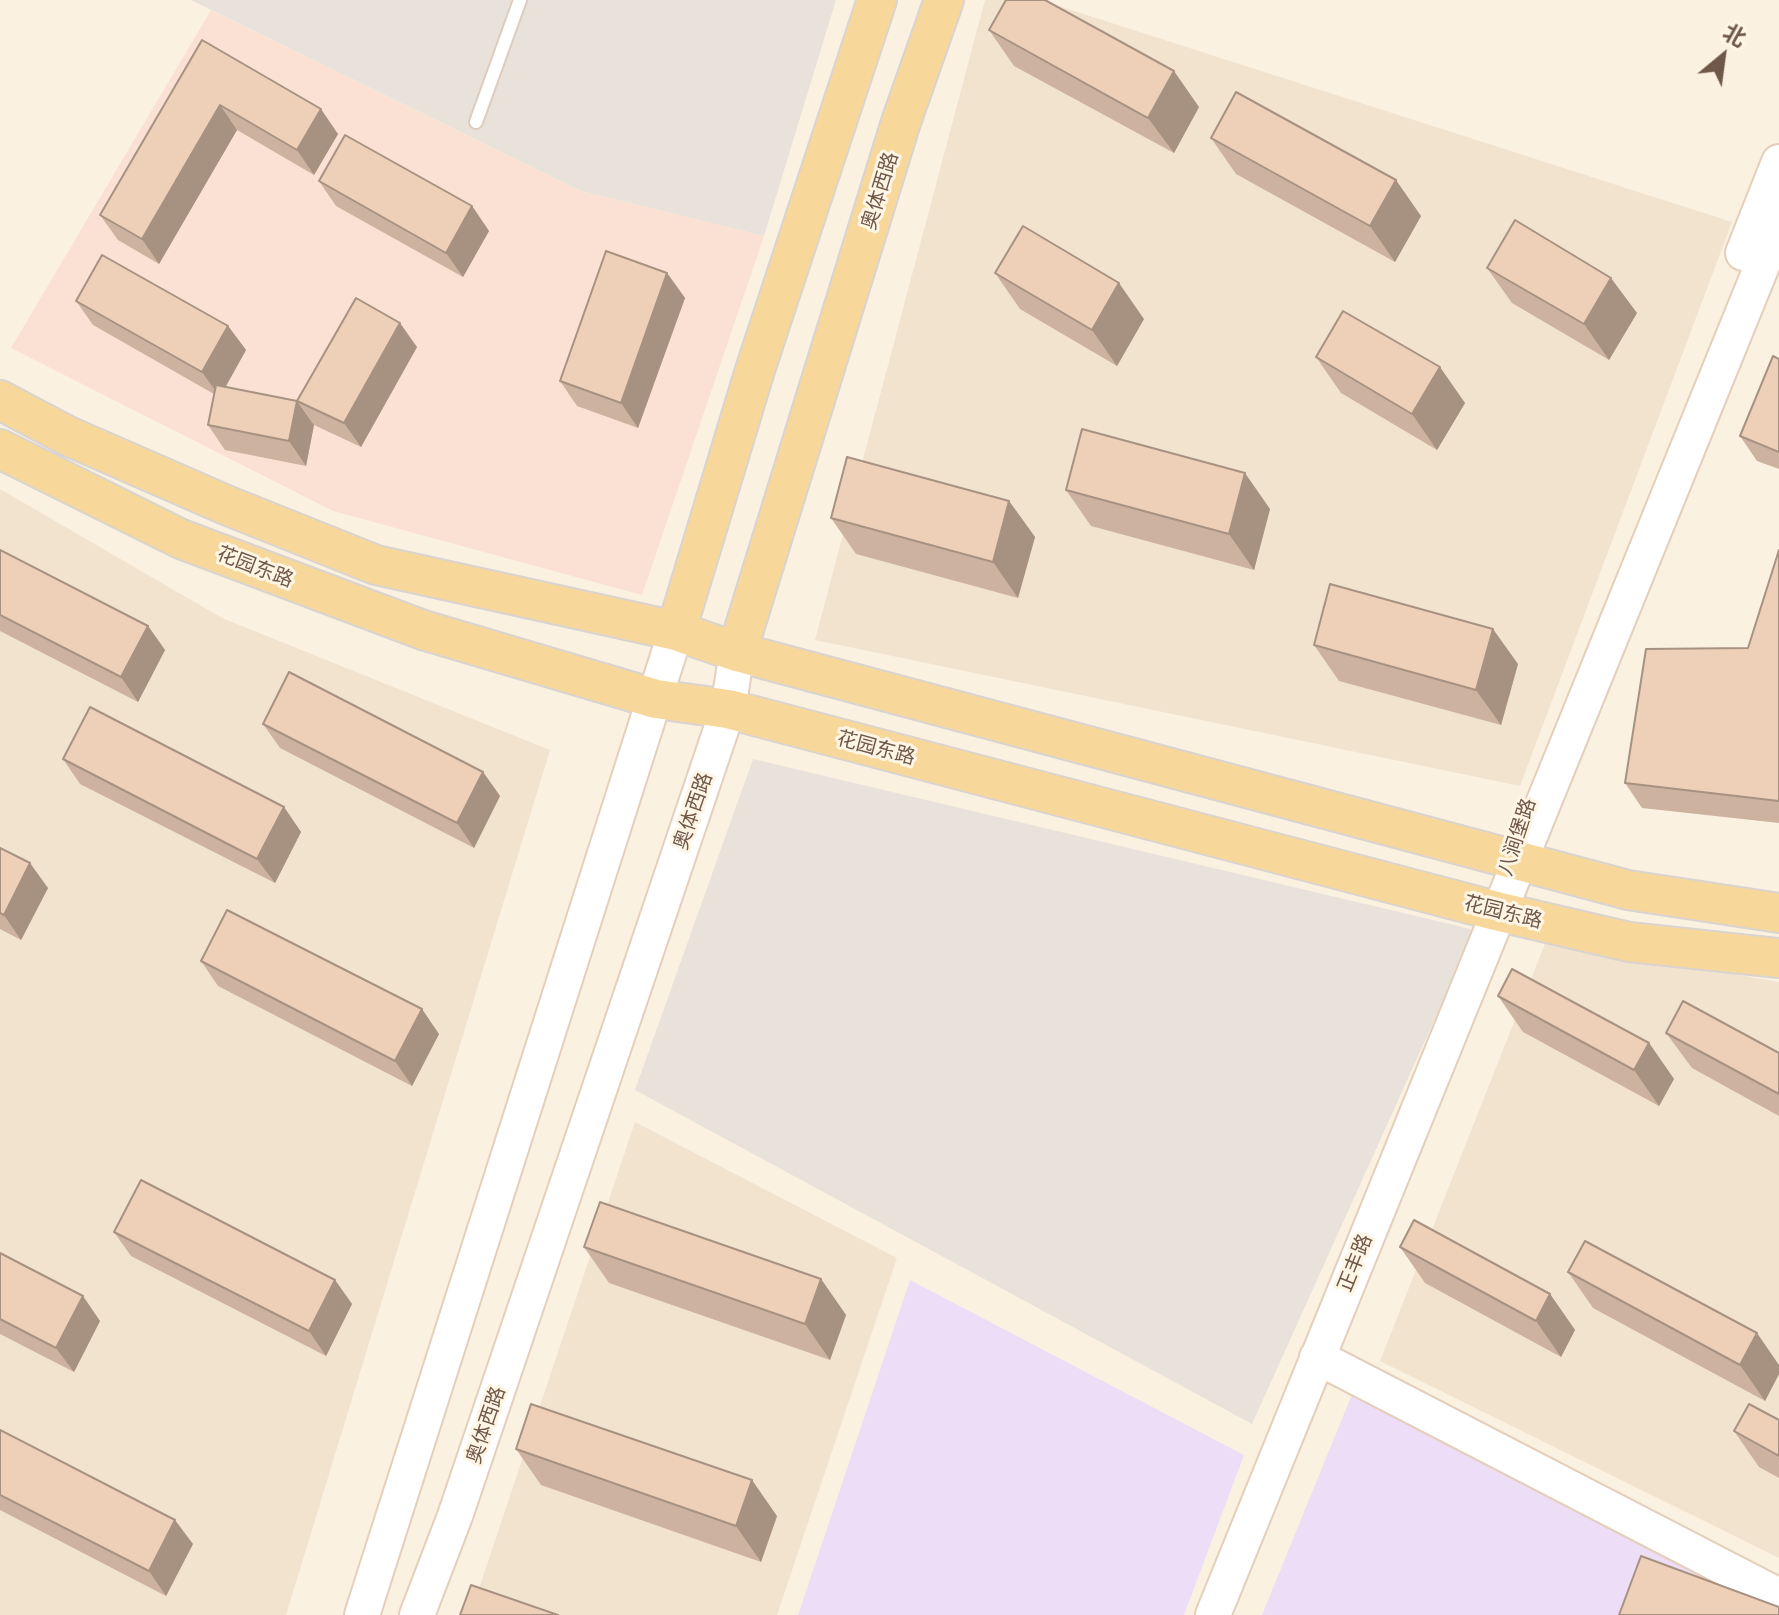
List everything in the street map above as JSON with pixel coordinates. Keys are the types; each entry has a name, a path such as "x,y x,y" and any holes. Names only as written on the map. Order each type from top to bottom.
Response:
{"main road":[{"path":"676,631 755,370 877,0"},
{"name":"奥体西路","path":"737,652 901,122 944,0"},
{"path":"0,400 68,436 211,499 376,565 676,631 737,652 1628,890 1779,913"},
{"name":"花园东路","path":"0,449 181,539 423,630 656,699 728,709 1496,911 1629,942 1779,958"}],"street":[{"name":"八涧堡路","path":"1496,911 1779,162"},
{"name":"八涧堡路","path":"1514,861 1779,224"},
{"path":"362,1615 676,631"},
{"name":"奥体西路","path":"417,1615 455,1516 728,709 737,652"},
{"name":"正丰路","path":"1213,1615 1496,911"},
{"path":"1317,1357 1779,1596"}],"lane":[{"path":"476,122 520,0"}],"shaded area":[{"path":"191,0 836,0 764,236 581,191"},
{"path":"985,0 1040,0 1732,222 1520,786 815,640"},
{"path":"211,10 581,191 764,236 642,595 333,511 11,348"},
{"path":"0,489 222,618 550,750 286,1615 0,1615"},
{"path":"753,759 1475,930 1252,1424 635,1090"},
{"path":"1546,941 1779,982 1779,1558 1380,1361"},
{"path":"635,1122 897,1258 777,1615 470,1615"},
{"path":"910,1280 1244,1455 1184,1615 798,1615"},
{"path":"1357,1382 1779,1615 1262,1615"}],"building":[{"path":"1006,0 1045,0 1174,71 1148,118 989,30"},
{"path":"202,40 321,109 297,150 220,105 142,239 100,215"},
{"path":"1236,92 1396,180 1370,226 1211,138"},
{"path":"345,135 472,206 446,253 319,181"},
{"path":"1515,220 1611,278 1584,324 1487,268"},
{"path":"1023,226 1119,283 1092,330 995,273"},
{"path":"606,251 667,273 621,403 560,381"},
{"path":"102,255 228,326 202,372 76,301"},
{"path":"356,298 400,323 344,423 297,401"},
{"path":"1343,311 1440,367 1412,414 1316,357"},
{"path":"1773,356 1779,359 1779,452 1740,436"},
{"path":"216,385 297,401 289,441 208,425"},
{"path":"1082,429 1245,473 1229,534 1066,490"},
{"path":"847,457 1009,501 993,562 831,518"},
{"path":"0,550 148,626 121,677 0,615"},
{"path":"1779,550 1779,801 1625,783 1646,649 1748,648"},
{"path":"1330,584 1493,629 1476,690 1314,645"},
{"path":"289,672 483,772 457,823 263,724"},
{"path":"90,707 284,807 257,859 63,759"},
{"path":"0,848 30,863 4,915 0,913"},
{"path":"227,910 422,1009 395,1061 201,961"},
{"path":"1512,969 1649,1043 1634,1070 1498,996"},
{"path":"1683,1001 1779,1053 1779,1094 1666,1033"},
{"path":"141,1180 335,1280 309,1331 114,1232"},
{"path":"600,1202 821,1279 805,1324 584,1247"},
{"path":"1414,1220 1550,1294 1536,1321 1400,1247"},
{"path":"1585,1241 1757,1333 1740,1365 1568,1272"},
{"path":"0,1253 83,1296 56,1348 0,1319"},
{"path":"531,1404 752,1480 736,1526 516,1449"},
{"path":"1749,1404 1779,1420 1779,1456 1734,1431"},
{"path":"0,1430 175,1520 149,1571 0,1495"},
{"path":"1641,1556 1779,1607 1779,1615 1619,1615"},
{"path":"471,1585 558,1615 460,1615"}]}
